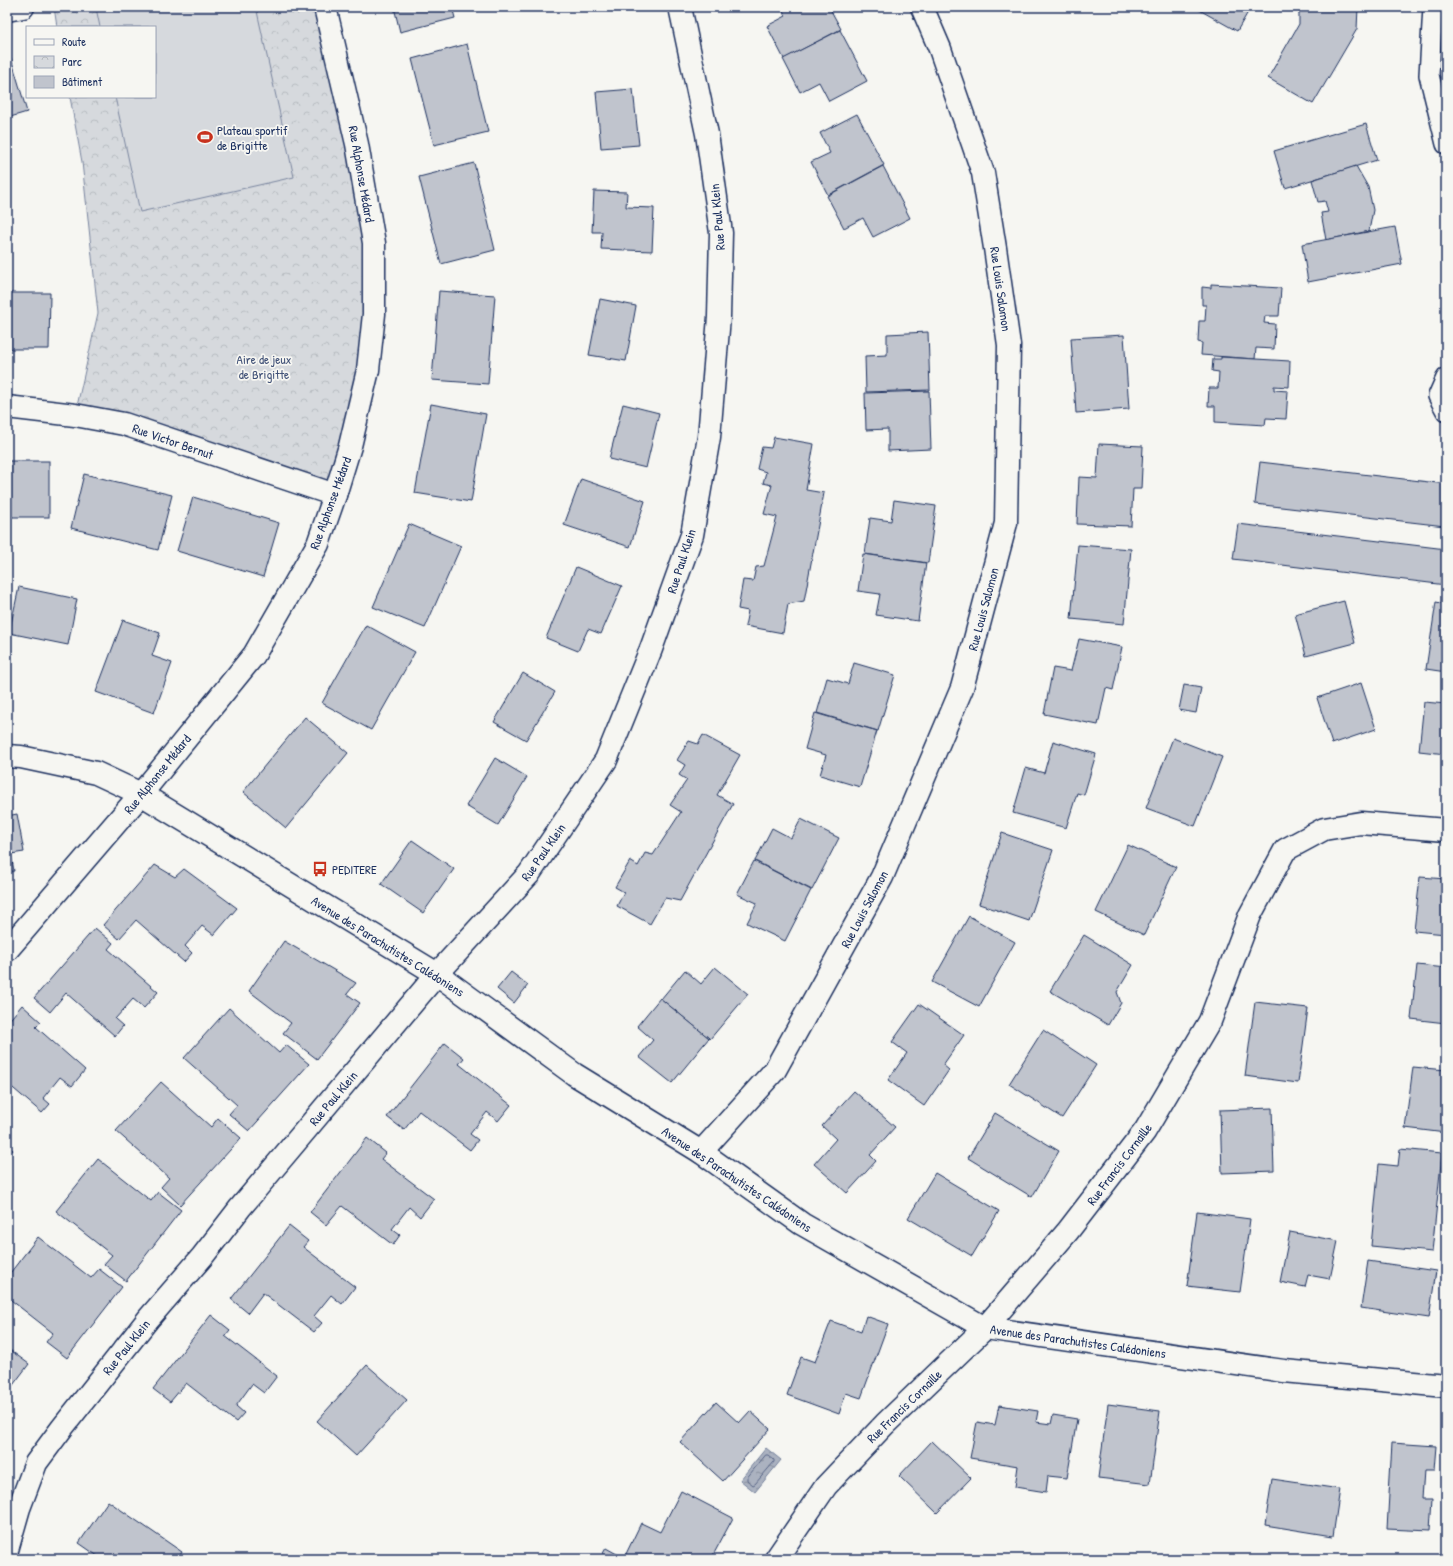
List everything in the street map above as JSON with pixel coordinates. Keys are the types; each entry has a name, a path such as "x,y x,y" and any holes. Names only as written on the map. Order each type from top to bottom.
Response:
{"street":[{"path":"7,10 23,7"},
{"name":"Rue Alphonse Médard","path":"7,950 141,794 254,654 318,544 335,495 350,446 368,370 374,314 374,243 357,144 325,7"},
{"name":"Rue Paul Klein","path":"7,1550 19,1508 36,1463 62,1428 149,1318 202,1257 240,1208 437,974 529,874 606,760 651,649 692,534 709,437 719,317 721,233 707,134 680,7"},
{"name":"Rue Louis Salomon","path":"701,1152 775,1070 882,877 962,688 1006,523 1009,345 983,173 940,49 922,7"},
{"name":"Rue Victor Bernut","path":"7,407 75,415 124,424 335,495"},
{"name":"Avenue des Parachutistes Calédoniens","path":"7,756 20,757 96,773 141,794 437,974 574,1074 701,1152 802,1224 985,1328 1284,1371 1446,1386"},
{"name":"Rue Francis Cornaille","path":"776,1559 826,1486 885,1424 985,1328 1068,1231 1145,1131 1210,1021 1250,915 1285,850 1324,829 1361,822 1446,830"}],"lane":[{"path":"1433,7 1429,75 1446,144"},
{"path":"1446,378 1438,396 1446,411"}],"green space":[{"name":"Aire de jeux de Brigitte","path":"54,7 325,7 357,144 374,314 335,495 75,415 98,313 82,162 70,98 156,98 156,26 57,26"},
{"name":"Plateau sportif de Brigitte","path":"256,7 294,177 140,212 115,98 156,98 156,26 100,26 96,8"}],"water":[{"path":"766,1448 781,1460 755,1492 740,1480"}],"building":[{"path":"394,7 452,7 455,18 400,32"},
{"path":"781,7 829,7 841,29 784,59 767,26 786,16"},
{"path":"1194,7 1251,7 1237,31"},
{"path":"1299,7 1358,7 1357,29 1313,104 1268,78 1299,24"},
{"path":"840,30 867,81 829,101 819,82 800,92 783,59"},
{"path":"467,44 488,132 434,145 412,59"},
{"path":"11,58 27,112 7,118 7,59"},
{"path":"633,89 639,145 601,148 596,92"},
{"path":"857,114 884,165 828,195 811,162 830,153 820,133"},
{"path":"1366,124 1377,160 1285,188 1274,151"},
{"path":"474,163 495,250 441,264 419,177"},
{"path":"883,166 910,218 873,237 863,218 844,228 827,196"},
{"path":"1356,166 1368,187 1373,210 1369,231 1326,240 1321,213 1328,212 1325,201 1318,202 1312,180"},
{"path":"594,191 627,192 626,207 654,208 652,251 601,249 602,232 592,232"},
{"path":"1395,227 1402,264 1308,282 1302,244"},
{"path":"1211,284 1281,288 1279,316 1265,316 1264,323 1275,324 1274,349 1256,348 1255,359 1201,355 1202,343 1198,342 1199,321 1205,321 1206,305 1202,305 1202,287 1211,288"},
{"path":"439,291 495,295 488,384 432,380"},
{"path":"7,293 50,293 49,349 7,349"},
{"path":"600,299 636,306 626,361 589,355"},
{"path":"928,332 930,390 866,392 865,356 887,355 887,334"},
{"path":"1124,335 1129,409 1076,413 1071,338"},
{"path":"1221,357 1290,361 1289,387 1274,386 1274,390 1288,391 1286,419 1266,418 1265,425 1215,422 1215,406 1208,406 1209,388 1218,388 1219,372 1212,371 1213,359 1221,359"},
{"path":"929,391 931,449 888,451 888,429 866,430 865,393"},
{"path":"431,404 486,414 471,502 415,493"},
{"path":"623,404 659,413 646,468 609,459"},
{"path":"774,437 814,444 806,490 824,493 804,601 788,604 783,633 745,626 748,611 738,609 743,580 753,581 756,567 764,566 777,517 764,514 772,485 763,483 766,472 757,469 762,447 771,448"},
{"path":"1099,444 1143,446 1141,489 1133,489 1131,526 1077,524 1079,477 1097,478"},
{"path":"7,461 49,461 49,517 7,517"},
{"path":"1260,462 1446,484 1445,526 1255,504"},
{"path":"84,474 172,495 158,550 71,528"},
{"path":"581,479 645,501 630,547 564,525"},
{"path":"193,497 279,523 263,577 177,551"},
{"path":"894,500 936,506 928,563 865,554 870,518 891,521"},
{"path":"409,524 461,546 425,628 373,607"},
{"path":"1238,524 1446,549 1446,585 1233,559"},
{"path":"1078,545 1131,549 1124,624 1071,619"},
{"path":"863,554 926,563 918,621 876,615 880,594 858,591"},
{"path":"576,567 622,586 601,634 588,629 578,651 546,638"},
{"path":"19,587 77,599 68,645 9,633"},
{"path":"1344,601 1355,643 1306,656 1295,614"},
{"path":"1436,602 1446,604 1446,672 1426,669"},
{"path":"123,620 160,633 152,656 172,663 154,713 96,692"},
{"path":"366,625 415,652 371,730 322,703"},
{"path":"1079,639 1122,647 1113,690 1106,688 1098,725 1044,714 1053,668 1071,671"},
{"path":"854,663 895,675 878,731 817,713 827,678 848,684"},
{"path":"523,673 555,692 526,740 494,722"},
{"path":"1361,683 1376,729 1332,744 1317,698"},
{"path":"1184,685 1201,688 1196,713 1179,710"},
{"path":"1424,702 1446,704 1446,754 1419,751"},
{"path":"815,713 877,731 860,787 820,775 826,755 805,749"},
{"path":"305,717 348,753 286,828 243,792"},
{"path":"703,735 740,755 717,795 733,804 680,901 665,898 650,924 617,906 624,892 615,887 630,861 638,866 645,853 653,855 681,812 670,805 687,780 679,775 685,765 677,760 689,741 698,744"},
{"path":"1173,738 1222,757 1195,826 1146,808"},
{"path":"1053,741 1096,754 1084,795 1077,793 1066,828 1013,813 1026,768 1044,773"},
{"path":"495,758 527,777 498,825 466,806"},
{"path":"17,814 24,852 11,854 14,871 7,872 7,816"},
{"path":"801,819 839,838 812,890 755,861 772,828 791,838"},
{"path":"1002,833 1053,850 1029,921 979,904"},
{"path":"412,840 454,869 423,913 381,884"},
{"path":"1128,845 1176,867 1144,935 1096,912"},
{"path":"754,861 811,890 785,941 747,923 757,903 737,894"},
{"path":"155,865 175,877 184,869 237,908 214,935 202,926 185,946 192,953 184,962 136,920 119,939 103,925"},
{"path":"1420,877 1446,879 1446,934 1414,931"},
{"path":"969,916 1015,942 979,1007 932,982"},
{"path":"95,928 113,943 108,949 158,992 144,1008 133,999 115,1019 123,1026 115,1036 66,993 50,1012 34,998"},
{"path":"1084,935 1133,965 1117,992 1121,1003 1108,1025 1050,991"},
{"path":"284,941 356,983 347,994 360,1003 317,1059 283,1033 291,1023 249,991"},
{"path":"1417,965 1446,968 1446,1023 1411,1019"},
{"path":"715,967 748,994 710,1039 661,999 685,970 701,984"},
{"path":"511,972 528,985 514,1003 497,989"},
{"path":"660,998 709,1038 672,1083 639,1057 653,1040 637,1026"},
{"path":"1255,1002 1308,1008 1298,1083 1245,1076"},
{"path":"919,1004 964,1035 943,1065 949,1070 924,1106 888,1080 907,1053 892,1042"},
{"path":"22,1005 41,1022 36,1027 85,1070 72,1086 60,1077 43,1098 50,1104 42,1113 7,1083 7,1023"},
{"path":"229,1008 279,1053 286,1045 309,1064 249,1131 229,1114 237,1105 184,1058"},
{"path":"1043,1030 1096,1065 1062,1118 1009,1084"},
{"path":"445,1043 464,1058 459,1064 511,1105 498,1121 487,1112 470,1134 478,1140 470,1150 419,1111 404,1130 387,1117"},
{"path":"1413,1067 1446,1070 1446,1133 1405,1128"},
{"path":"161,1082 211,1127 218,1118 241,1138 180,1205 161,1187 169,1178 116,1131"},
{"path":"854,1091 895,1127 870,1155 876,1161 847,1193 814,1164 836,1139 822,1126"},
{"path":"1272,1108 1274,1171 1222,1173 1220,1110"},
{"path":"995,1113 1059,1151 1032,1197 968,1158"},
{"path":"367,1138 386,1153 381,1159 434,1199 420,1217 409,1207 392,1229 400,1235 393,1245 342,1206 326,1225 310,1212"},
{"path":"7,1145 13,1150 7,1157"},
{"path":"1400,1149 1442,1153 1432,1252 1371,1246 1379,1164 1398,1166"},
{"path":"98,1159 151,1201 158,1192 181,1210 126,1281 104,1264 112,1255 56,1211"},
{"path":"935,1173 999,1211 972,1256 908,1218"},
{"path":"1197,1212 1250,1219 1240,1292 1187,1286"},
{"path":"289,1226 308,1241 303,1247 355,1287 342,1304 331,1295 314,1316 322,1323 314,1332 263,1293 248,1313 231,1299"},
{"path":"1290,1232 1338,1241 1330,1279 1308,1275 1305,1287 1280,1282"},
{"path":"38,1237 91,1278 99,1269 122,1287 67,1358 46,1342 53,1333 7,1297 7,1277"},
{"path":"1368,1261 1436,1271 1429,1318 1361,1308"},
{"path":"211,1315 230,1330 225,1336 277,1376 264,1393 252,1384 236,1406 244,1413 236,1422 186,1383 170,1402 153,1389"},
{"path":"866,1316 888,1324 861,1398 846,1393 839,1414 787,1395 801,1357 815,1362 831,1321 861,1332"},
{"path":"7,1348 29,1364 7,1393"},
{"path":"367,1365 407,1400 356,1456 317,1421"},
{"path":"716,1402 739,1423 750,1411 770,1429 723,1481 680,1442"},
{"path":"1108,1404 1160,1411 1150,1484 1098,1478"},
{"path":"999,1405 1038,1411 1036,1422 1051,1424 1053,1415 1077,1419 1067,1478 1048,1476 1046,1492 1015,1487 1018,1466 970,1458 977,1422 995,1425"},
{"path":"932,1441 971,1478 937,1513 899,1476"},
{"path":"1392,1443 1436,1446 1434,1470 1424,1470 1422,1499 1432,1499 1430,1531 1387,1529"},
{"path":"1272,1479 1340,1489 1333,1536 1265,1525"},
{"path":"681,1491 733,1518 711,1559 600,1559 606,1548 624,1558 641,1523 660,1532"},
{"path":"108,1501 182,1552 178,1559 102,1559 79,1543"}],"place":[{"name":"Plateau sportif de Brigitte","path":"205,137"},
{"name":"PEDITERE","path":"320,869"}]}
